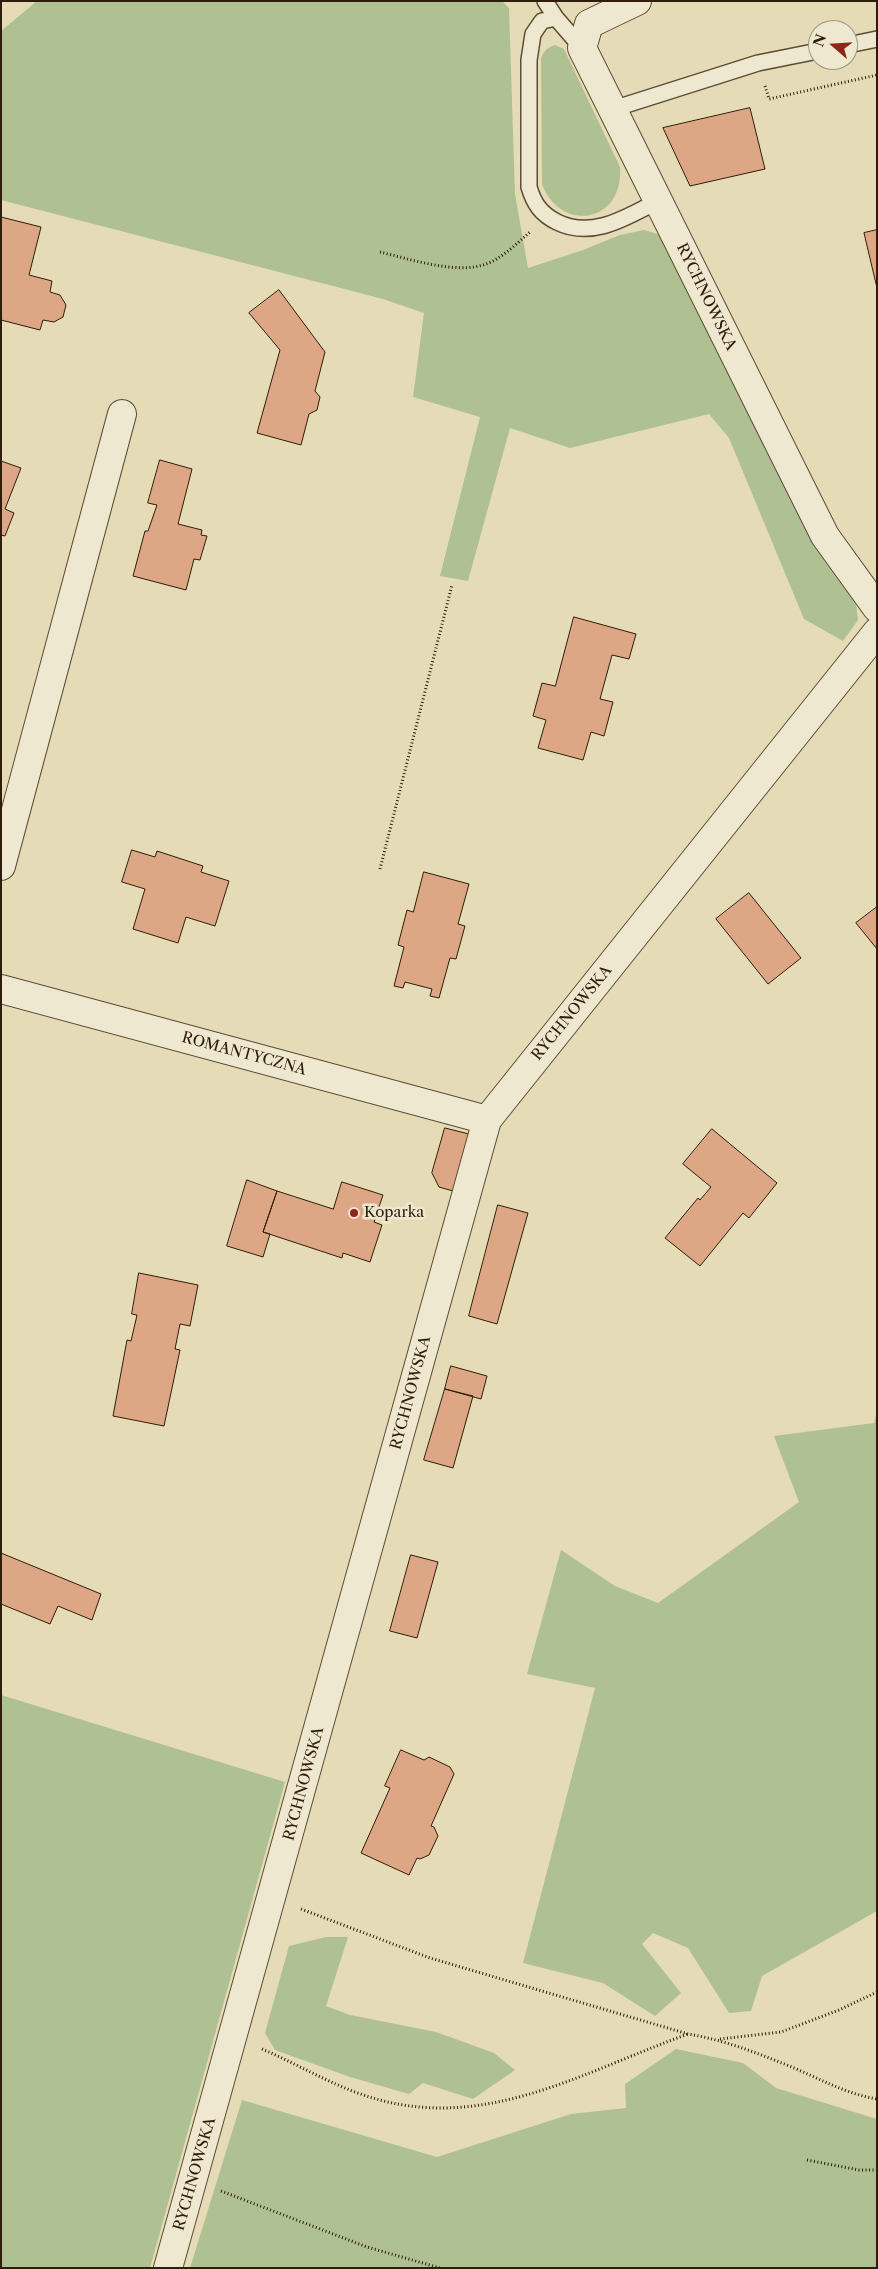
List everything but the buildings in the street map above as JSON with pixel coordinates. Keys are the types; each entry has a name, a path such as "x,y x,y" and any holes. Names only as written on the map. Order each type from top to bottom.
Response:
{"street":[{"path":"582,48 590,24 637,1"},
{"name":"RYCHNOWSKA","path":"582,48 660,200 786,462 825,536 877,608"},
{"path":"1,866 122,414"},
{"name":"RYCHNOWSKA","path":"168,2268 487,1120 877,632"},
{"name":"ROMANTYCZNA","path":"1,989 487,1120"}],"lane":[{"path":"545,1 556,18 582,48"},
{"path":"556,18 542,21 537,27 533,34 529,60 529,187 534,204 548,217 571,228 591,229 617,222 660,200"},
{"path":"858,43 877,39"},
{"path":"613,109 758,64 808,53"}],"path":[{"path":"758,64 769,99 877,75"},
{"path":"380,252 440,266 468,267 486,264 506,252 548,217"},
{"path":"380,869 452,585"},
{"path":"272,1898 430,1958 688,2034 720,2039 855,2095 877,2099"},
{"path":"720,2039 781,2032 839,2010 877,1992"},
{"path":"264,2050 355,2092 400,2104 454,2108 501,2103 579,2079 641,2051 688,2034"},
{"path":"807,2160 859,2170 877,2170"},
{"path":"193,2181 368,2247 440,2268"}],"green space":[{"path":"37,1 502,1 509,8 515,194 528,268 583,250 620,235 644,230 661,235 794,500 856,603 858,620 843,641 804,619 729,438 709,414 570,448 510,428 468,581 440,576 480,417 413,397 424,313 383,299 1,200 1,31"},
{"path":"555,45 564,49 620,167 619,186 612,201 602,210 589,215 576,215 562,210 551,200 542,184 541,59 546,50"},
{"path":"877,1412 877,1911 762,1976 751,2011 729,2013 688,1948 653,1933 642,1944 681,1993 655,2016 603,1983 523,1963 595,1688 527,1674 561,1550 615,1586 658,1603 799,1502 774,1436 874,1423"},
{"path":"1,1695 285,1782 150,2268 1,2268"},
{"path":"326,1937 348,1937 326,2006 350,2015 436,2032 494,2053 515,2070 473,2099 423,2083 409,2094 350,2077 275,2050 265,2033 289,1946"},
{"path":"676,2049 743,2063 776,2088 877,2119 877,2268 190,2268 242,2100 437,2157 571,2114 626,2108 625,2084"}],"place":[{"name":"Koparka","path":"354,1213"}]}
